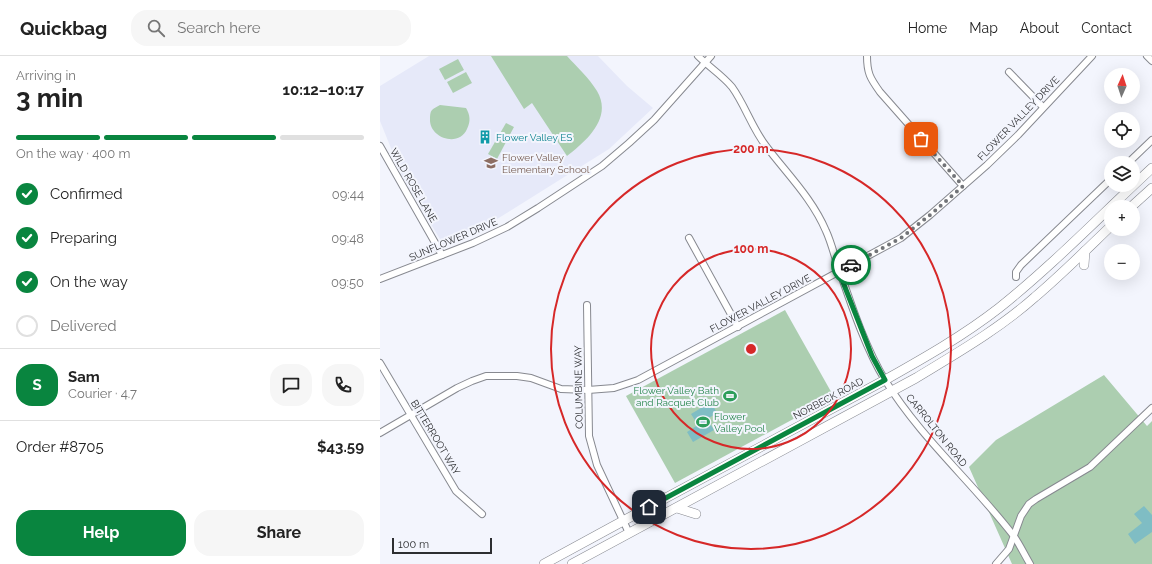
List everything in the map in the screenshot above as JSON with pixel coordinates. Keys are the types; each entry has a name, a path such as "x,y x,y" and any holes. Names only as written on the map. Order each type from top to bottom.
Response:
{"main road":[{"name":"NORBECK ROAD","path":"544,564 885,380 955,339 999,308 1046,268 1152,168"},
{"path":"1139,200 1152,188"},
{"path":"572,564 893,391 987,334 1034,298 1104,233"},
{"path":"1084,265 1085,251"},
{"path":"677,508 696,514"}],"street":[{"name":"CARROLTON ROAD","path":"698,56 731,86 763,142 783,169 802,189 818,213 827,232 839,272 872,356 885,380 908,413 1014,536 1030,564"},
{"name":"SUNFLOWER DRIVE","path":"380,280 473,243 507,227 602,166 654,120 711,56"},
{"path":"868,56 867,66 869,77 880,92 963,186"},
{"name":"FLOWER VALLEY DRIVE","path":"380,434 457,388 486,376 516,376 531,378 562,389 588,390 614,388 638,380 738,327 901,238 988,165 1092,56"},
{"path":"1147,56 1152,61"},
{"path":"1009,72 1043,107"},
{"path":"1135,156 1152,140"},
{"name":"WILD ROSE LANE","path":"380,146 442,255"},
{"path":"1016,278 1016,272 1021,265 1104,186"},
{"path":"689,238 738,327"},
{"name":"COLUMBINE WAY","path":"587,305 589,436 597,466 629,533"},
{"name":"BITTERROOT WAY","path":"380,363 456,491 482,514"},
{"path":"996,564 1009,549 1020,516 1029,504 1090,467 1152,408"}],"shaded area":[{"name":"Flower Valley Elementary School","path":"429,56 598,56 627,86 653,108 609,149 497,219 443,244 403,178 380,121 380,86"}],"green space":[{"path":"491,56 567,56 597,91 601,101 602,110 600,119 589,136 567,156 532,103 524,109"},
{"path":"458,59 464,70 445,80 439,69"},
{"path":"466,72 472,83 453,93 447,82"},
{"path":"440,105 466,108 469,121 467,129 463,135 452,139 439,136 434,131 431,126 430,113 433,109"},
{"path":"506,123 514,127 497,159 488,154"},
{"name":"Flower Valley Bath and Racquet Club","path":"785,310 834,397 675,483 626,396"},
{"path":"1104,375 1147,426 1152,421 1152,564 1012,564 969,467 996,440"}],"water":[{"name":"Flower Valley Pool","path":"711,402 717,413 707,419 714,430 693,442 687,432 698,425 691,414"},
{"path":"1144,506 1152,515 1152,532 1135,544 1128,534 1142,523 1134,514"}],"way so far":[{"path":"851,265 901,238 963,186 921,139"}],"place":[{"name":"Flower Valley ES","path":"485,137"},
{"name":"Flower Valley Elementary School","path":"491,163"},
{"name":"Flower Valley Bath and Racquet Club","path":"730,396"},
{"name":"Flower Valley Pool","path":"703,422"}],"route":[{"path":"649,507 885,380 872,356 839,272 851,265"}]}
